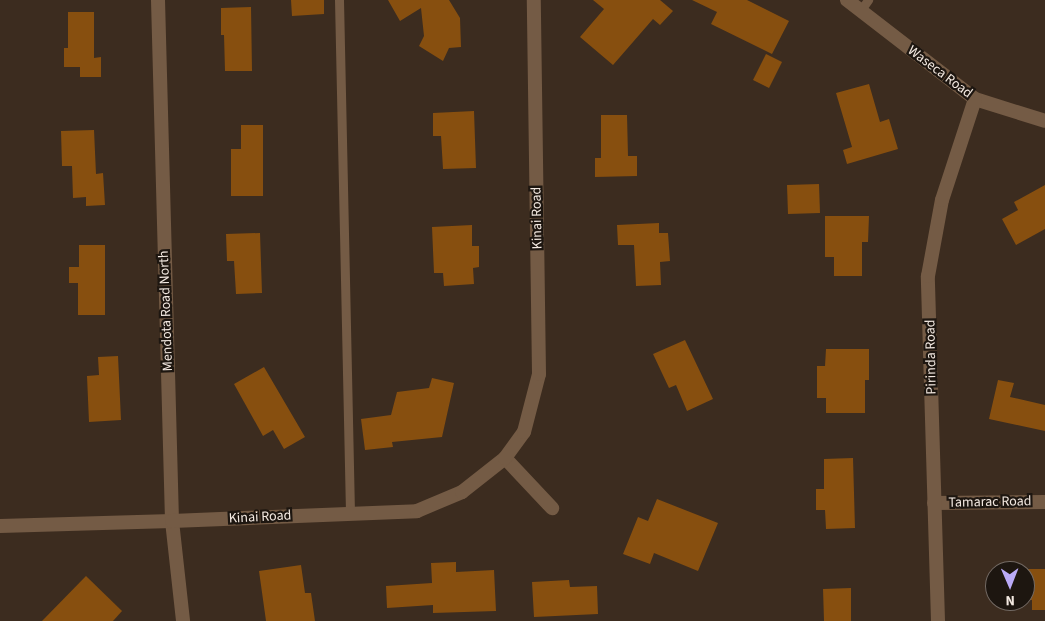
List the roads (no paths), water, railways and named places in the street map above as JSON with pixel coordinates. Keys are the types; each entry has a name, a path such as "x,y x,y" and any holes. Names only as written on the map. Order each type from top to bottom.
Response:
{"street":[{"name":"Mendota Road North","path":"158,0 172,521 183,621"},
{"name":"Kinai Road","path":"0,526 172,521 417,510 462,492 505,458 524,432 539,374 534,0"},
{"name":"Waseca Road","path":"846,0 864,5 975,99 1045,121"},
{"name":"Pirinda Road","path":"938,621 928,276 942,200 975,99"},
{"path":"505,458 552,508"},
{"name":"Tamarac Road","path":"934,503 1045,502"}],"lane":[{"path":"339,0 350,514"}]}
